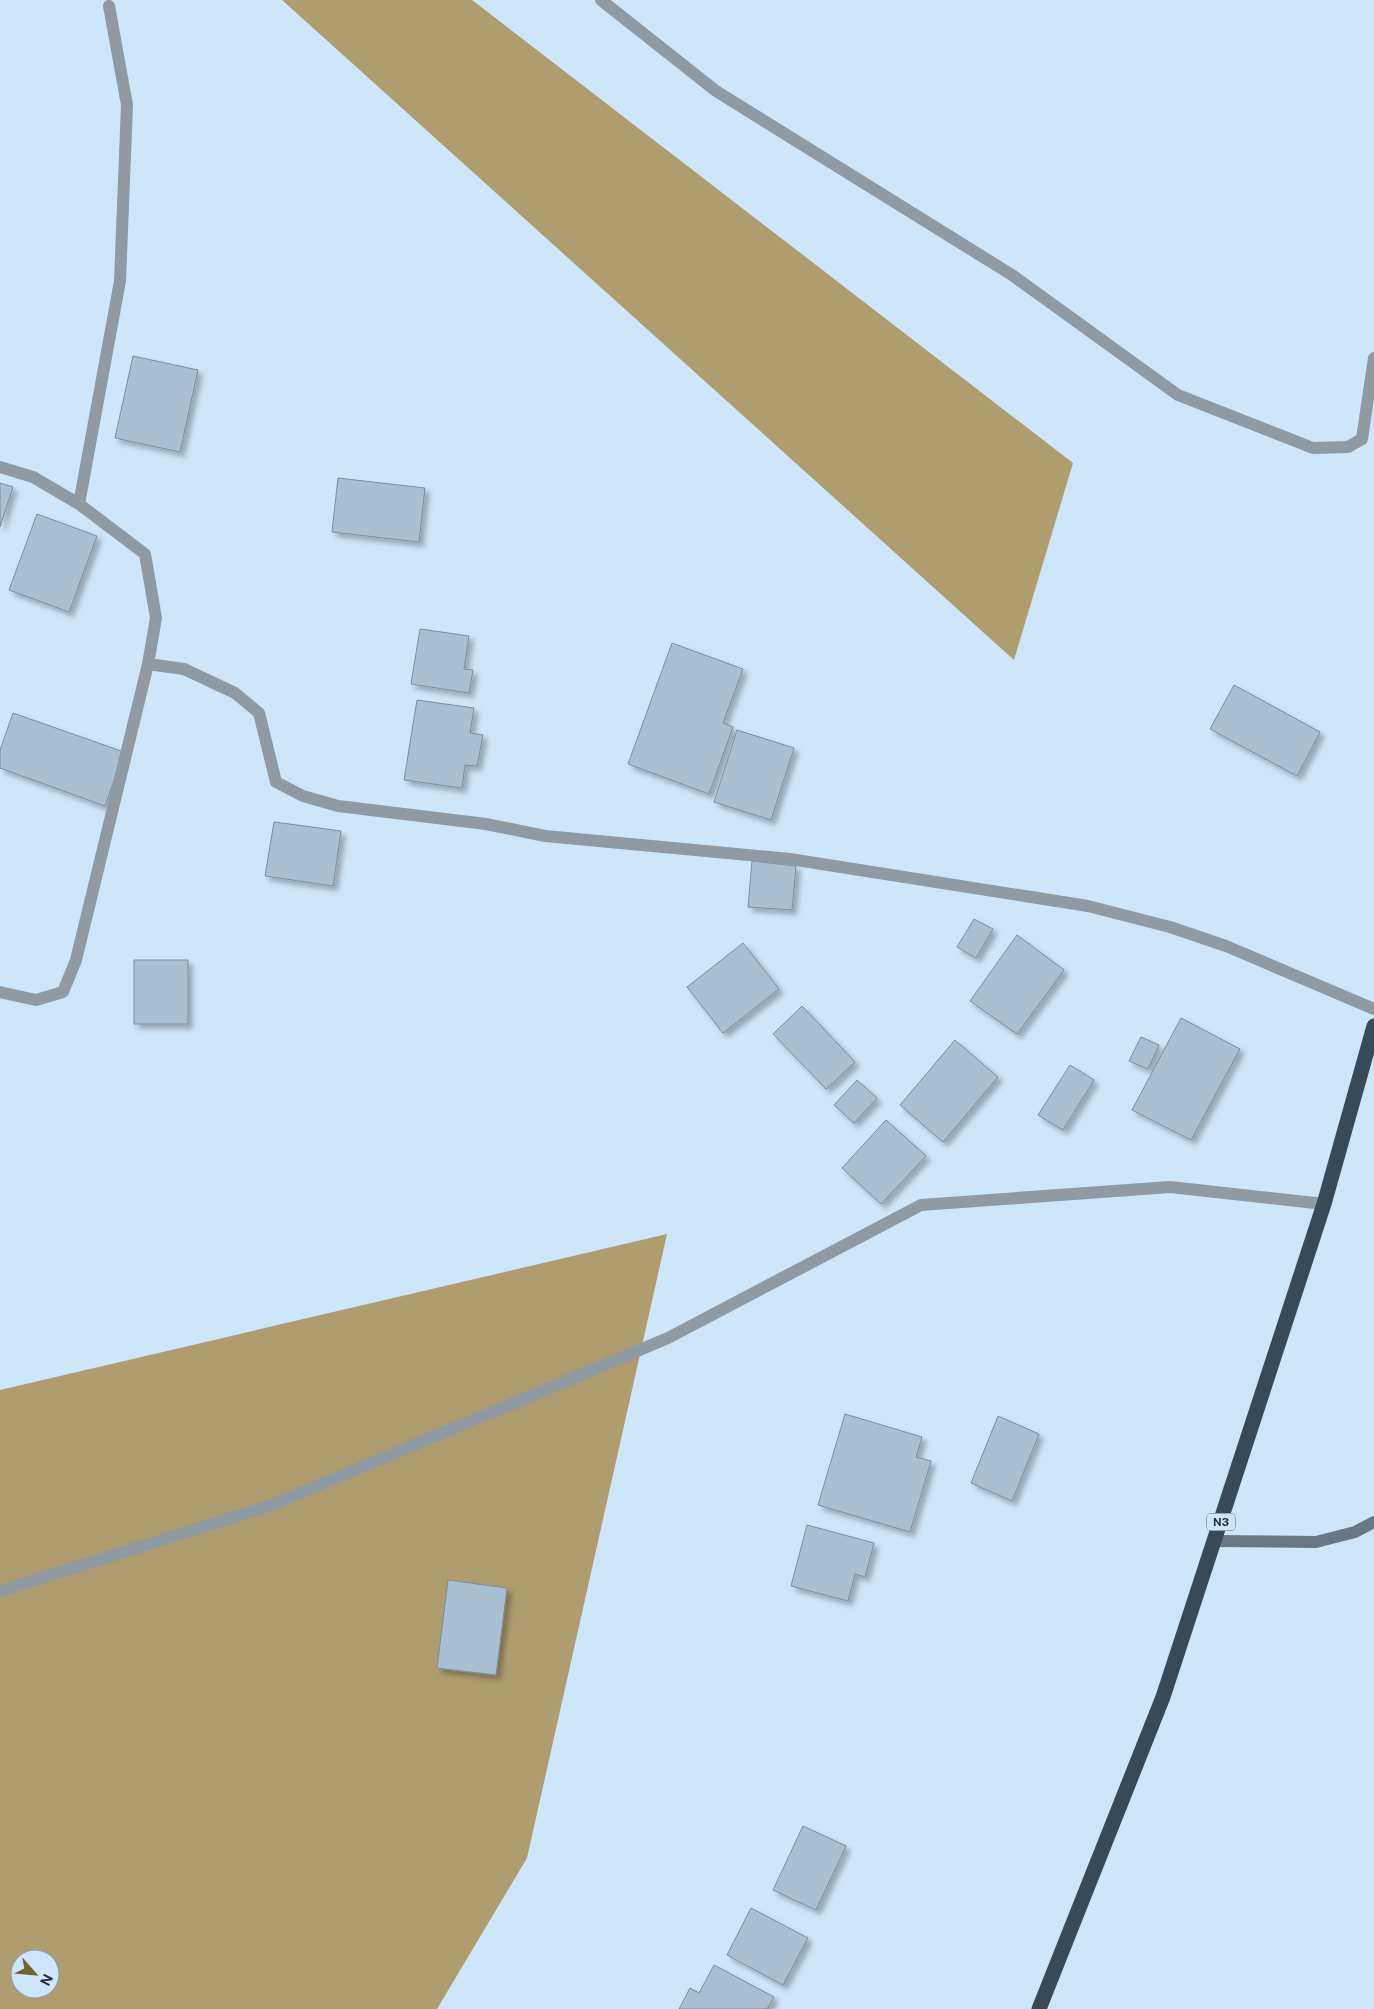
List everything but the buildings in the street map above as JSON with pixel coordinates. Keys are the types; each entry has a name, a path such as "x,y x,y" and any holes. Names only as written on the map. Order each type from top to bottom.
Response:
{"highway":[{"name":"N3","path":"1039,2009 1164,1697 1324,1204 1374,1026"}],"street":[{"path":"601,0 716,91 1012,274 1178,395 1313,448 1348,447 1362,438 1374,358"},
{"path":"79,504 120,281 127,105 109,6"},
{"path":"0,468 33,477 79,504 145,554 156,618 148,664 76,960 63,992 36,1000 0,992"},
{"path":"148,664 184,668 234,693 259,713 276,782 303,796 338,806 486,824 545,836 790,859 1088,906 1170,927 1226,946 1374,1008"},
{"path":"0,1591 269,1506 668,1338 921,1205 1170,1187 1324,1204"},
{"path":"1215,1541 1316,1542 1355,1532 1374,1522"}],"shaded area":[{"path":"282,0 472,0 1073,463 1014,660"},
{"path":"667,1234 527,1858 437,2009 0,2009 0,1390"}]}
